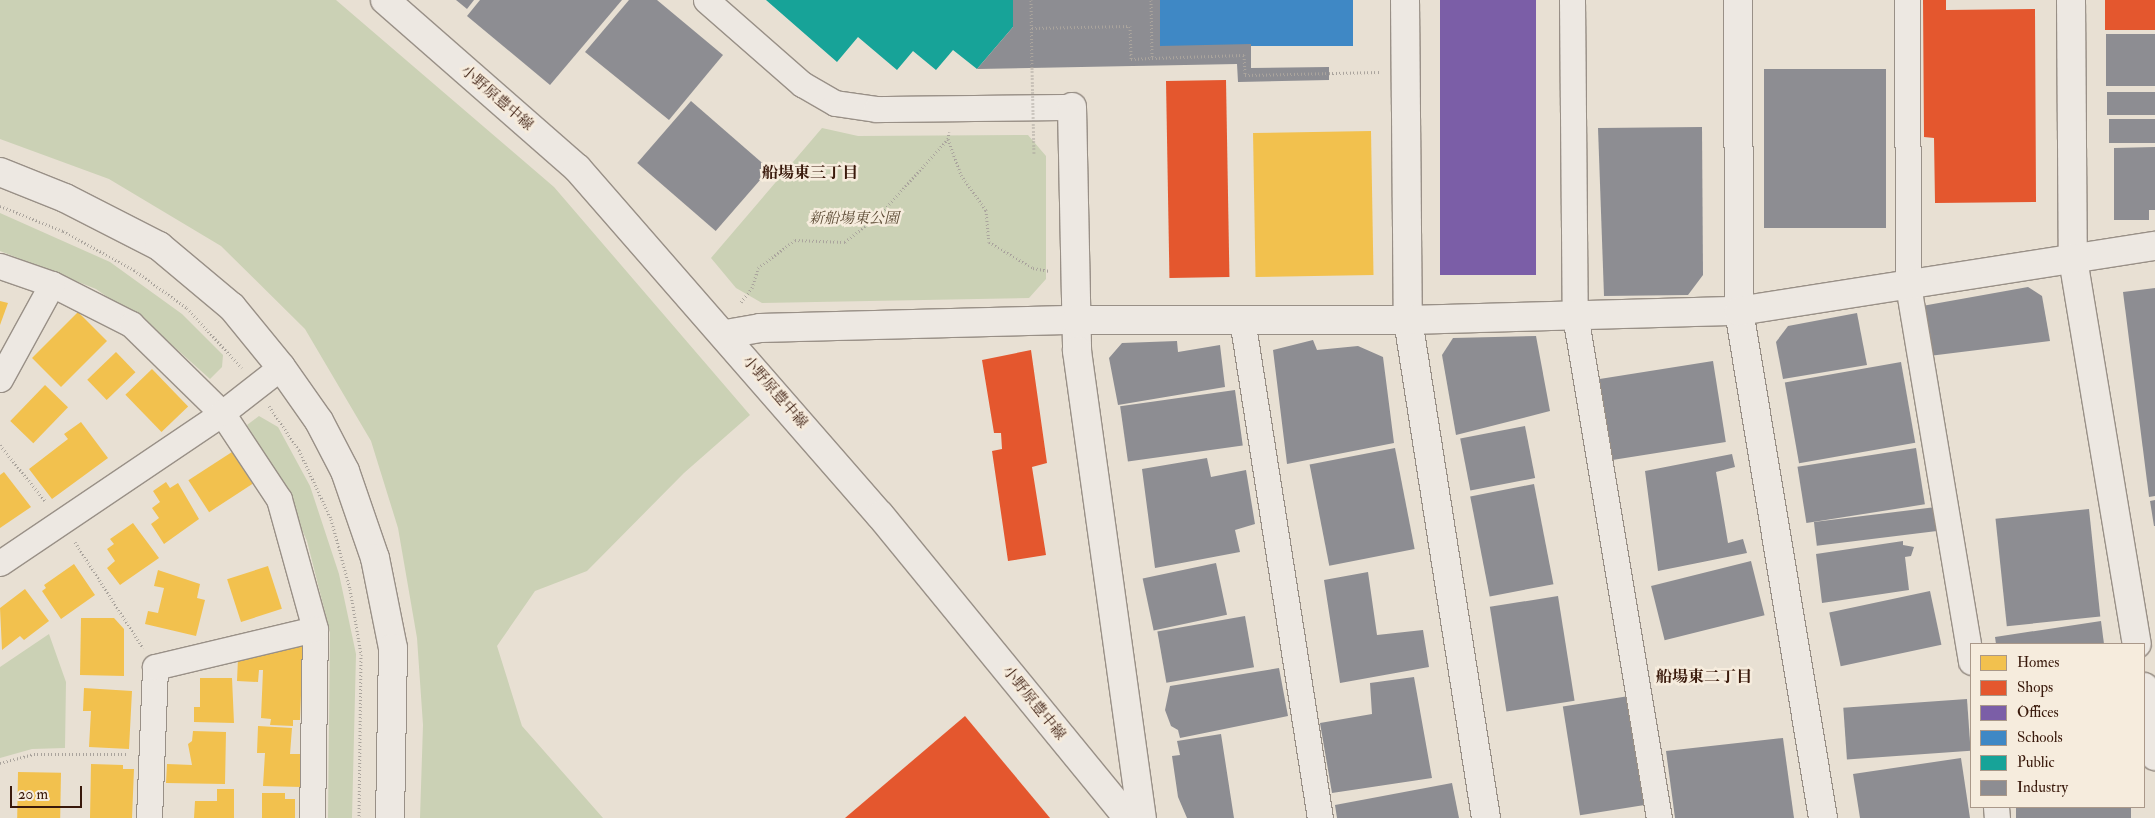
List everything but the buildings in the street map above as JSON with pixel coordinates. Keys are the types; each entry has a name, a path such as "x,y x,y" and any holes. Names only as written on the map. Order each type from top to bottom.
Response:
{"street":[{"name":"小野原豊中線","path":"385,0 577,168 726,334 880,515 1128,818"},
{"path":"706,0 802,84 835,103 876,109 1072,107 1077,351 1142,818"},
{"path":"1405,0 1408,320 1486,818"},
{"path":"1572,0 1575,315 1660,818"},
{"path":"1738,0 1739,311 1823,818"},
{"path":"1906,0 1908,285 1970,656"},
{"path":"2071,0 2073,259 2137,643"},
{"path":"0,172 65,198 159,246 232,307 281,367 319,421 344,471 375,558 393,648 390,818"},
{"path":"726,334 760,328 1076,320 1408,320 1739,311 2155,246"},
{"path":"0,266 52,284 131,324 222,413 279,499 315,629 312,818"},
{"path":"0,379 52,284"},
{"path":"1242,319 1320,818"},
{"path":"0,563 222,413 281,367"},
{"path":"149,818 155,668 315,629"},
{"path":"2145,693 2155,756"}],"path":[{"path":"1032,0 1034,153"},
{"path":"1151,0 1152,58"},
{"path":"1032,28 1130,26 1132,59 1244,56 1245,75 1380,72"},
{"path":"950,129 948,139 960,175 986,210 989,242 1033,268 1052,272"},
{"path":"741,302 752,288 758,268 773,254 795,240 845,242 882,212 948,139"},
{"path":"0,445 62,521 155,668"},
{"path":"0,764 34,754 152,755"}],"green space":[{"path":"0,0 336,0 554,187 750,415 684,473 587,571 535,591 497,646 522,726 603,818 420,818 423,725 417,638 398,528 371,441 305,329 221,246 109,179 0,139"},
{"name":"新船場東公園","path":"822,128 858,136 1028,135 1046,156 1046,279 1029,298 762,303 736,288 711,258"},
{"path":"0,213 110,262 182,314 223,355 222,367 210,379 161,335 96,289 0,251"},
{"path":"259,416 278,427 310,486 339,574 356,654 352,818 328,818 330,632 307,541 278,476 247,425"},
{"path":"49,634 66,682 65,748 32,749 0,758 0,667"}],"district":[{"name":"船場東三丁目","path":"810,173"},
{"name":"船場東二丁目","path":"1704,677"}]}
